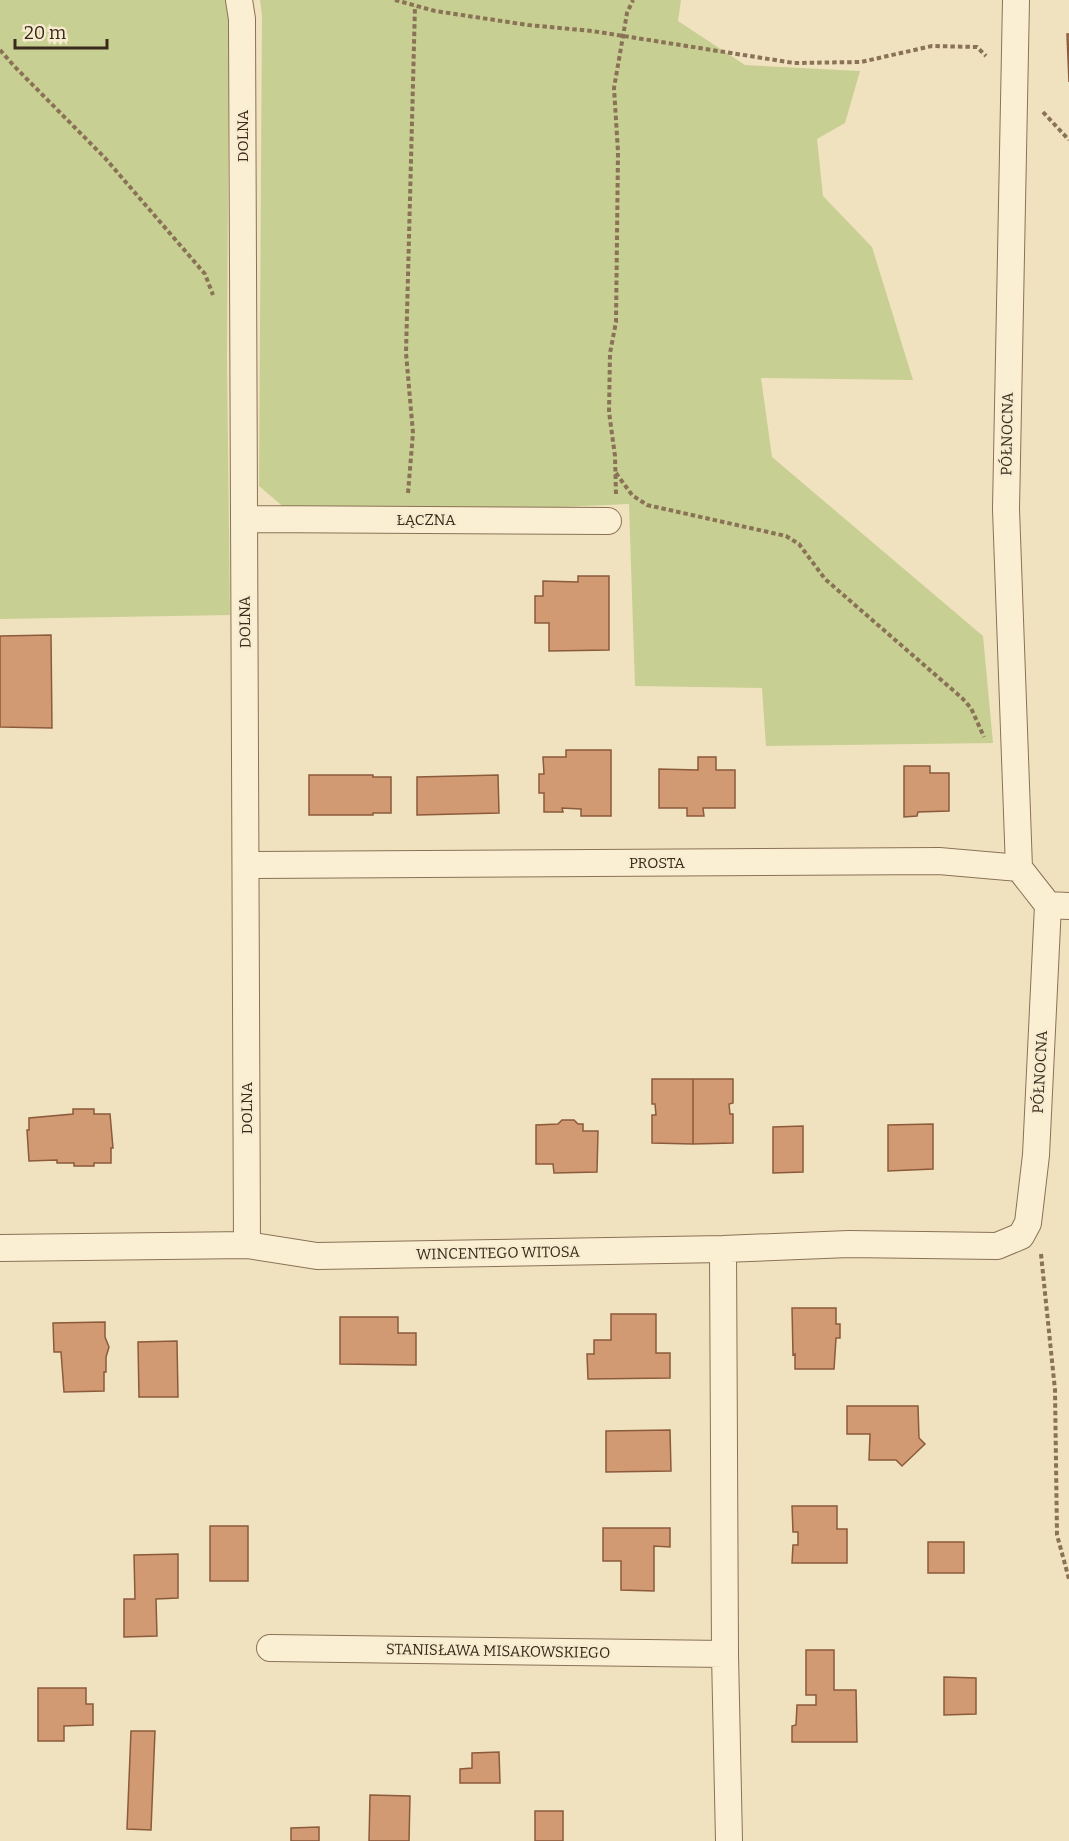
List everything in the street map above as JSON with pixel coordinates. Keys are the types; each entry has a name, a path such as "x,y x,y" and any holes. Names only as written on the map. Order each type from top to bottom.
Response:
{"street":[{"name":"DOLNA","path":"239,0 242,19 248,865 247,1245"},
{"name":"PÓŁNOCNA","path":"1016,0 1006,509 1019,868"},
{"name":"ŁĄCZNA","path":"244,519 608,521"},
{"name":"PROSTA","path":"248,865 939,861 1019,868"},
{"path":"1019,868 1058,906"},
{"name":"PÓŁNOCNA","path":"1024,1230 1036,1155 1058,906"},
{"name":"WINCENTEGO WITOSA","path":"0,1248 247,1245 317,1256 723,1249 849,1244 997,1246 1024,1230"},
{"path":"723,1249 725,1654 729,1841"},
{"name":"STANISŁAWA MISAKOWSKIEGO","path":"270,1648 725,1654"}],"path":[{"path":"395,0 435,11 528,25 623,35 794,63 861,62 932,46 977,47 1015,84"},
{"path":"616,497 616,473 609,412 610,353 616,322 618,152 614,88 627,13 633,0"},
{"path":"406,520 413,433 406,353 414,6"},
{"path":"0,50 105,158 205,274 214,296"},
{"path":"616,473 632,495 647,505 786,536 799,544 825,579 966,703 977,720 986,745"},
{"path":"1024,1230 1041,1251 1055,1390 1057,1535 1069,1579"}],"green space":[{"path":"0,0 226,0 229,13 227,358 230,615 0,619"},
{"path":"260,0 681,0 678,21 745,65 860,71 845,123 817,139 823,196 872,247 913,380 761,378 772,457 983,636 993,743 766,746 762,688 635,686 629,504 518,509 286,509 259,486 262,16"}],"building":[{"path":"1067,34 1069,34 1069,82"},
{"path":"578,576 609,576 609,650 549,651 549,623 535,623 535,596 543,596 543,581 578,582"},
{"path":"51,635 52,728 0,727 0,636"},
{"path":"566,750 611,750 611,816 581,816 581,809 562,808 563,812 544,812 544,793 539,793 539,774 544,774 543,757 566,757"},
{"path":"698,757 716,757 716,770 735,770 735,808 703,808 704,816 687,816 687,808 659,808 659,769 698,770"},
{"path":"904,766 930,766 930,773 949,773 949,811 918,812 917,816 904,817"},
{"path":"309,775 391,777 391,813 309,815"},
{"path":"498,775 499,813 417,815 417,777"},
{"path":"652,1079 693,1079 693,1144 652,1143 652,1115 656,1115 655,1104 652,1104"},
{"path":"693,1079 733,1079 733,1103 729,1104 730,1114 733,1114 733,1143 693,1144"},
{"path":"73,1109 94,1109 94,1114 110,1114 113,1148 111,1148 111,1163 74,1166 74,1163 57,1163 57,1160 29,1161 27,1130 29,1130 29,1118 73,1114"},
{"path":"562,1120 574,1120 578,1124 583,1124 583,1131 598,1131 597,1172 554,1173 553,1164 536,1164 536,1125 558,1124"},
{"path":"933,1124 933,1169 888,1171 888,1125"},
{"path":"803,1126 803,1172 773,1173 773,1127"},
{"path":"792,1308 836,1308 836,1324 840,1324 840,1338 836,1338 834,1369 795,1369"},
{"path":"611,1314 656,1314 656,1353 670,1353 670,1378 588,1379 587,1354 594,1354 594,1340 611,1340"},
{"path":"340,1317 398,1317 398,1333 416,1333 416,1365 340,1364"},
{"path":"105,1322 105,1337 109,1347 106,1372 104,1372 104,1391 64,1392 61,1352 54,1352 53,1323"},
{"path":"177,1341 178,1397 139,1397 138,1342"},
{"path":"847,1406 918,1406 919,1438 925,1444 902,1466 896,1460 869,1460 870,1434 847,1434"},
{"path":"670,1430 671,1471 606,1472 606,1431"},
{"path":"792,1506 837,1506 837,1529 847,1529 847,1563 792,1563 793,1545 798,1545 798,1532 793,1532"},
{"path":"210,1526 248,1526 248,1581 210,1581"},
{"path":"603,1528 670,1528 670,1547 654,1546 654,1591 621,1590 621,1561 603,1561"},
{"path":"928,1542 964,1542 964,1573 928,1573"},
{"path":"178,1554 178,1598 156,1599 157,1636 124,1637 124,1599 135,1599 134,1555"},
{"path":"806,1650 834,1650 834,1690 856,1690 857,1742 792,1742 792,1726 796,1725 797,1705 816,1705 816,1695 806,1695"},
{"path":"944,1677 976,1678 976,1714 944,1715"},
{"path":"38,1688 86,1688 86,1704 93,1704 93,1725 64,1726 64,1741 38,1741"},
{"path":"131,1731 155,1731 151,1830 127,1829"},
{"path":"499,1752 500,1783 460,1783 460,1769 472,1768 472,1753"},
{"path":"370,1795 410,1796 409,1841 369,1841"},
{"path":"535,1811 563,1811 563,1841 535,1841"},
{"path":"319,1827 319,1841 291,1841 291,1828"}]}
